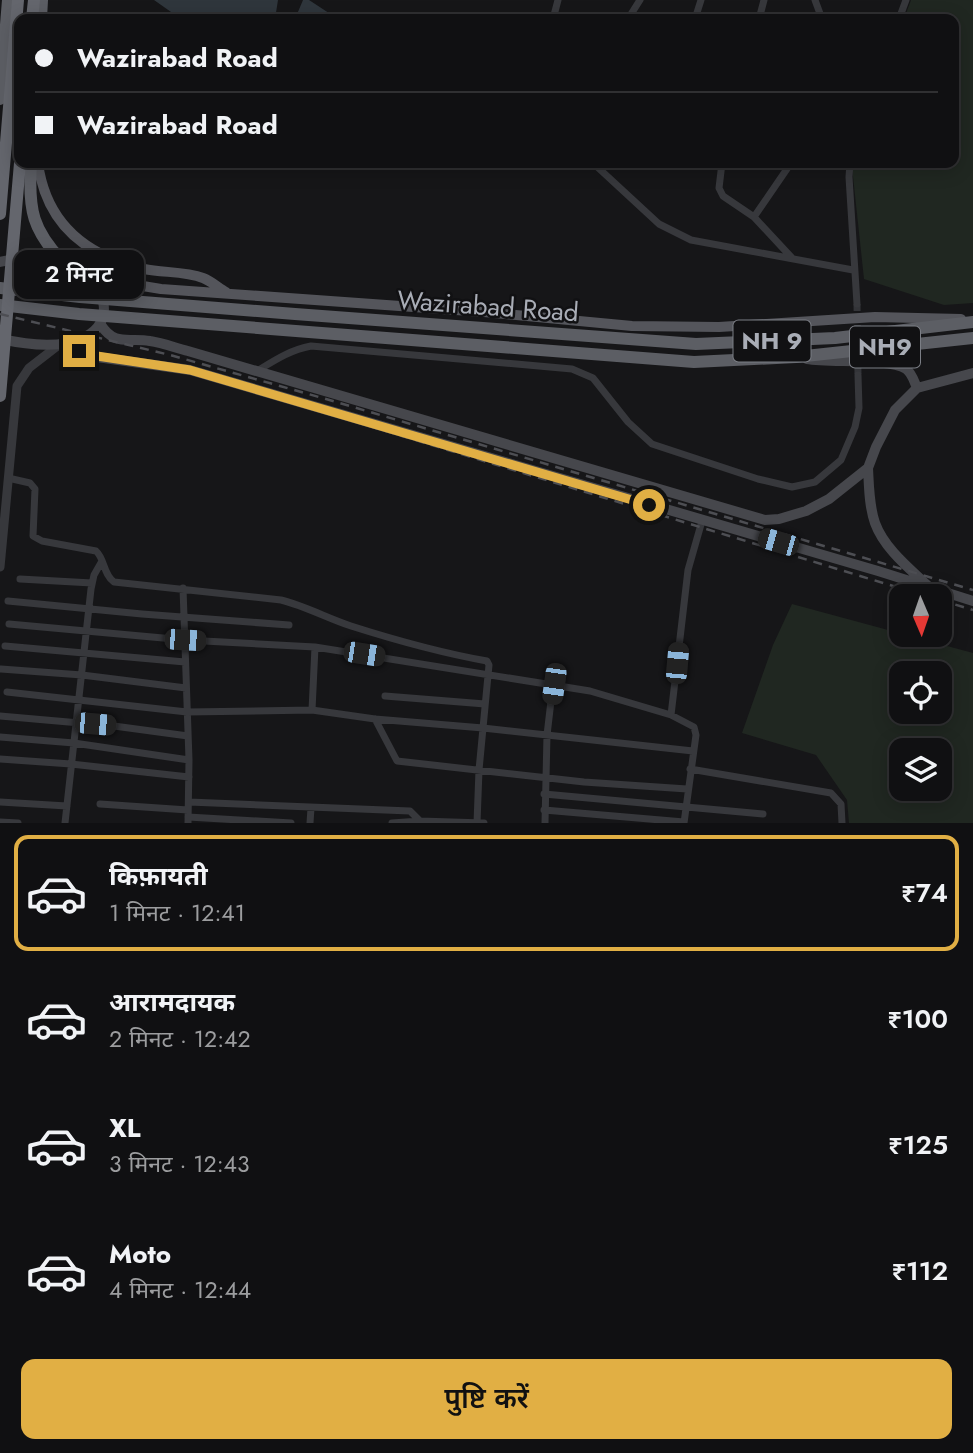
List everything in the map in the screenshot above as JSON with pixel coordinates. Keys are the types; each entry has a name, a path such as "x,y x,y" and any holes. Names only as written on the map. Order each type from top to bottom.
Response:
{"highway":[{"path":"0,99 8,0"},
{"path":"0,214 14,48"},
{"path":"0,396 20,168"},
{"path":"31,168 30,205 44,240 66,265"},
{"name":"Wazirabad Road","path":"0,288 80,297 696,344 835,338 973,321"},
{"name":"Wazirabad Road","path":"0,304 79,314 694,362 796,357"},
{"name":"NH9","path":"796,357 973,338"}],"main road":[{"path":"39,168 48,203 63,226 95,252 115,261 203,278 229,294"},
{"path":"0,262 38,259 66,265 95,283 104,298 105,307 101,325 83,340 39,345 0,339"},
{"path":"88,277 161,289 484,312 632,326 743,326 874,317 973,321"},
{"path":"101,325 107,335 121,340 149,340 765,520 806,511 829,499 868,468"},
{"path":"60,344 97,356 190,370 916,584"},
{"path":"796,357 826,362 892,364 905,368 917,388"},
{"path":"926,584 881,536 870,501 868,468 895,410 917,388 973,373"},
{"path":"952,595 973,601"}],"street":[{"path":"598,168 659,224 678,234 705,244 853,270"},
{"path":"721,168 720,192 754,217 792,259"},
{"path":"754,217 788,168"},
{"path":"850,168 853,270 857,304"},
{"path":"0,567 13,479 17,386 29,368 60,344"},
{"path":"257,371 285,354 311,346 572,369 593,378 628,422 652,444 758,479 792,487 815,482 841,460 855,427 859,408 858,375"},
{"path":"13,479 30,483 36,493 33,536 42,541 96,551 114,582 268,597 301,605 364,630 465,657 487,660 489,663 477,823"},
{"path":"671,715 688,570 702,521"},
{"path":"65,823 92,583 102,561"},
{"path":"20,579 92,583"},
{"path":"183,588 189,760 188,813"},
{"path":"8,601 289,625"},
{"path":"9,624 185,640 315,647 590,691 671,715 694,727 696,735 684,823 544,810"},
{"path":"5,646 185,662"},
{"path":"312,710 315,647"},
{"path":"1,669 82,675 186,688"},
{"path":"544,823 547,734 554,684"},
{"path":"8,692 187,712 312,710 375,719 547,734 693,751"},
{"path":"385,696 485,704"},
{"path":"0,716 188,736"},
{"path":"375,719 397,761 687,789"},
{"path":"0,737 74,743 189,760"},
{"path":"0,760 71,764 189,777"},
{"path":"690,769 831,793 841,804 842,823"},
{"path":"544,794 763,814"},
{"path":"0,803 66,806"},
{"path":"100,804 291,823"},
{"path":"188,813 310,808 410,811 420,821"},
{"path":"310,808 310,823"},
{"path":"0,822 18,823"},
{"path":"391,823 484,823"}],"shaded area":[{"path":"154,0 278,0 276,14 174,14"},
{"path":"303,0 309,0 330,14 297,14"},
{"path":"911,0 973,0 973,303 944,305 864,279 852,168 959,168 959,14 906,14"},
{"path":"792,604 889,630 889,648 952,647 973,653 973,823 849,823 847,800 816,755 742,733 773,645"}],"tunnel":[{"path":"857,304 858,375"}],"railway":[{"path":"0,314 170,355 326,399 973,590"},
{"path":"186,370 889,585"},
{"path":"952,604 973,610"}],"route":[{"path":"79,351 190,370 649,505"}]}
